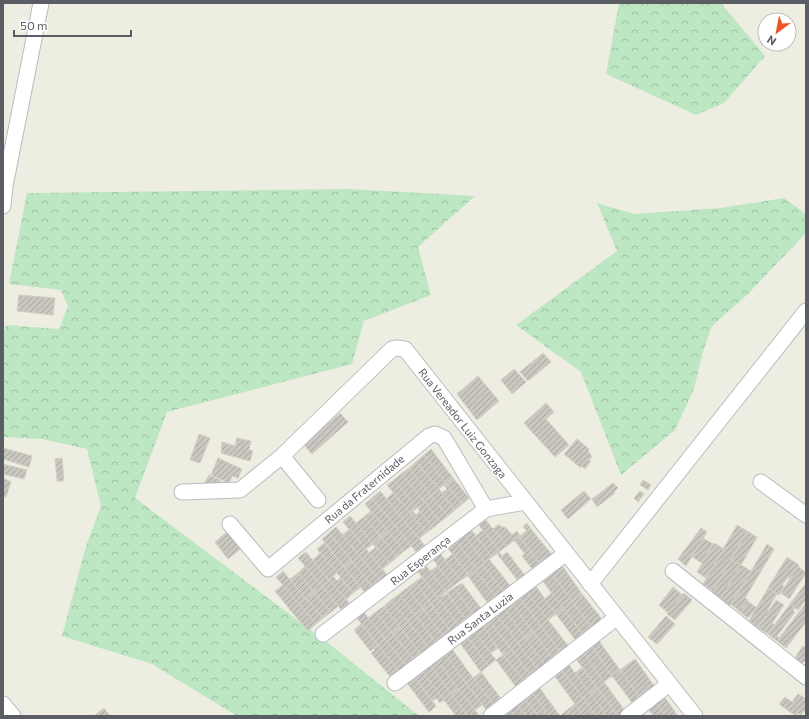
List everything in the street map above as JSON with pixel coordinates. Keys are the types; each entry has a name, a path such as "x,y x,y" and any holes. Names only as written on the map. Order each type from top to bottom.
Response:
{"street":[{"path":"3,206 5,186 41,3"},
{"path":"590,584 806,310"},
{"name":"Rua Vereador Luiz Gonzaga","path":"182,492 240,490 282,456 392,349 405,349 565,554 695,716"},
{"name":"Rua da Fraternidade","path":"230,524 268,568 429,436 435,434 444,438 486,509"},
{"path":"282,456 318,500"},
{"path":"761,482 806,515"},
{"name":"Rua Esperança","path":"323,634 486,509 525,502"},
{"name":"Rua Santa Luzia","path":"395,682 565,554"},
{"path":"673,571 806,677"},
{"path":"491,716 617,617"},
{"path":"628,716 669,684"},
{"path":"3,704 13,716"}],"green space":[{"path":"619,3 721,3 757,46 757,52 762,52 765,56 724,103 696,115 606,74"},
{"path":"348,189 475,196 418,247 431,295 364,321 352,364 167,412 135,498 333,647 419,716 237,716 152,664 62,636 85,549 101,506 87,449 42,439 3,437 3,335 6,325 59,329 68,306 61,290 9,284 27,193"},
{"path":"784,198 806,214 806,233 748,294 712,326 702,355 694,389 675,430 621,475 581,372 516,325 617,251 597,203 634,214 720,208"}],"building":[{"path":"19,295 55,298 53,315 17,311"},
{"path":"543,353 551,362 528,381 520,372"},
{"path":"514,369 526,382 512,394 501,380"},
{"path":"478,376 499,401 477,420 457,394"},
{"path":"546,403 554,412 546,419 569,445 555,457 524,423"},
{"path":"340,413 348,422 312,454 303,444"},
{"path":"199,434 210,438 200,463 190,460"},
{"path":"237,438 251,441 249,450 253,451 250,461 221,453 222,442 235,446"},
{"path":"577,439 589,449 588,451 592,457 585,469 582,466 581,468 564,454"},
{"path":"3,448 32,456 29,467 3,459"},
{"path":"431,449 453,478 446,483 424,455"},
{"path":"424,455 446,483 439,489 416,462"},
{"path":"62,458 64,481 57,481 55,459"},
{"path":"218,458 242,469 238,478 232,476 229,483 211,475"},
{"path":"416,462 439,489 431,496 409,468"},
{"path":"3,464 27,470 24,479 3,474"},
{"path":"409,468 431,496 424,501 401,474"},
{"path":"401,474 424,501 417,508 394,480"},
{"path":"209,475 221,481 216,490 204,484"},
{"path":"3,478 11,482 6,497 3,496"},
{"path":"453,478 469,498 462,504 446,483"},
{"path":"394,480 417,508 410,513 387,485"},
{"path":"643,480 651,485 648,490 640,485"},
{"path":"446,483 462,504 455,510 442,493 447,489 444,486"},
{"path":"613,483 618,488 614,492 615,493 597,507 592,499"},
{"path":"439,489 455,510 448,516 431,496"},
{"path":"380,491 403,519 395,526 372,498"},
{"path":"584,491 591,499 568,519 561,510"},
{"path":"640,491 644,494 638,502 634,498"},
{"path":"393,493 410,513 403,519 386,499"},
{"path":"431,496 448,516 440,522 424,501"},
{"path":"372,498 395,526 388,531 365,504"},
{"path":"424,501 440,522 433,528 418,509"},
{"path":"371,511 388,531 381,537 364,517"},
{"path":"413,511 416,515 420,511 433,528 426,533 410,513"},
{"path":"410,513 426,533 419,539 403,519"},
{"path":"350,516 373,544 366,549 343,522"},
{"path":"364,517 381,537 373,544 356,523"},
{"path":"484,518 507,546 500,551 477,523"},
{"path":"403,519 425,546 417,553 395,526"},
{"path":"527,523 530,528 527,531 523,527"},
{"path":"498,525 506,528 512,535 517,531 520,536 507,546 493,529"},
{"path":"737,525 747,531 713,591 703,584"},
{"path":"395,526 411,546 404,551 388,531"},
{"path":"336,527 359,555 352,561 329,533"},
{"path":"470,528 492,557 485,562 463,534"},
{"path":"530,528 553,556 541,565 519,537"},
{"path":"701,528 707,532 686,566 678,559"},
{"path":"350,529 366,549 359,555 342,535"},
{"path":"229,530 243,547 228,559 215,542"},
{"path":"483,530 500,551 492,557 476,536"},
{"path":"388,531 404,551 397,557 381,537"},
{"path":"747,531 757,537 741,565 731,560"},
{"path":"329,533 352,561 344,567 322,539"},
{"path":"463,534 485,562 477,569 455,540"},
{"path":"381,537 397,557 390,563 373,544"},
{"path":"519,537 541,565 534,571 522,556 525,554 514,540"},
{"path":"703,538 713,544 702,563 692,557"},
{"path":"455,540 477,569 469,575 446,546"},
{"path":"324,543 344,567 337,573 317,549"},
{"path":"714,543 724,549 706,578 697,572"},
{"path":"767,544 774,549 760,573 753,568"},
{"path":"376,547 390,563 382,569 369,553"},
{"path":"366,549 388,576 381,582 359,555"},
{"path":"306,552 329,580 322,586 298,558"},
{"path":"439,552 461,580 453,586 432,558"},
{"path":"499,552 502,556 507,552 526,577 519,582 497,554"},
{"path":"320,553 337,573 329,580 313,560"},
{"path":"453,554 469,575 461,580 445,560"},
{"path":"359,555 381,582 374,588 352,561"},
{"path":"787,557 799,565 790,578 788,577 782,585 785,587 779,595 768,588"},
{"path":"489,559 512,588 505,593 482,564"},
{"path":"731,560 741,565 721,599 712,592"},
{"path":"352,561 374,588 366,594 344,567"},
{"path":"424,563 446,592 438,598 416,569"},
{"path":"482,564 505,593 497,598 475,570"},
{"path":"741,565 751,571 729,607 720,600"},
{"path":"305,566 322,586 314,592 298,573"},
{"path":"438,566 453,586 446,592 430,571"},
{"path":"560,566 563,567 582,594 572,601 551,572"},
{"path":"798,566 806,573 789,599 781,593"},
{"path":"344,567 361,587 353,593 337,573"},
{"path":"753,568 760,573 745,598 738,593"},
{"path":"475,570 497,598 489,605 468,576"},
{"path":"283,571 306,599 299,604 276,577"},
{"path":"551,572 572,601 563,608 542,580"},
{"path":"298,573 314,592 306,599 290,579"},
{"path":"333,576 337,581 340,578 353,593 346,600 329,580"},
{"path":"422,577 438,598 431,604 415,582"},
{"path":"329,580 352,606 344,613 322,586"},
{"path":"415,582 431,604 423,609 407,588"},
{"path":"462,583 482,610 475,616 454,588"},
{"path":"806,583 806,602 805,601 798,610 790,604"},
{"path":"283,585 299,604 291,611 275,591"},
{"path":"535,585 556,614 548,620 527,592"},
{"path":"322,586 338,606 331,612 314,592"},
{"path":"673,587 682,595 668,613 659,605"},
{"path":"407,588 423,609 415,615 399,594"},
{"path":"454,588 475,616 467,621 447,593"},
{"path":"768,588 777,594 768,609 770,610 758,628 749,621"},
{"path":"314,592 331,612 323,618 306,599"},
{"path":"527,592 548,620 541,626 520,598"},
{"path":"552,593 563,608 556,614 545,599"},
{"path":"684,593 692,600 675,620 667,614"},
{"path":"738,593 748,600 740,612 731,604"},
{"path":"399,594 415,615 408,621 391,600"},
{"path":"447,594 467,621 460,627 438,598"},
{"path":"582,594 601,618 599,620 601,624 593,630 572,601"},
{"path":"438,598 460,627 452,633 431,604"},
{"path":"520,598 541,626 533,632 512,603"},
{"path":"306,599 323,618 316,624 299,604"},
{"path":"391,600 408,621 400,627 384,606"},
{"path":"776,600 784,605 772,623 775,625 768,634 758,628"},
{"path":"572,601 593,630 585,637 563,608"},
{"path":"747,601 757,608 748,618 740,612"},
{"path":"512,603 533,632 525,638 505,609"},
{"path":"806,603 806,622 786,648 777,641"},
{"path":"299,604 316,624 308,631 291,611"},
{"path":"431,604 452,633 445,638 423,609"},
{"path":"790,604 795,608 793,610 795,612 777,636 779,638 777,641 768,634"},
{"path":"384,606 400,627 392,633 376,612"},
{"path":"563,608 585,637 577,642 556,614"},
{"path":"423,609 445,638 437,644 415,615"},
{"path":"505,609 525,638 518,643 497,615"},
{"path":"363,611 385,639 378,645 356,617"},
{"path":"376,612 392,633 385,639 368,618"},
{"path":"415,615 437,644 430,650 408,621"},
{"path":"497,615 518,643 511,649 490,621"},
{"path":"666,616 675,624 657,644 648,637"},
{"path":"489,620 511,649 503,655 482,625"},
{"path":"548,620 570,648 562,654 541,626"},
{"path":"408,621 430,650 422,656 400,627"},
{"path":"361,624 378,645 370,651 354,630"},
{"path":"482,625 498,648 491,653 474,631"},
{"path":"541,626 562,654 554,660 533,632"},
{"path":"400,627 422,656 415,661 392,633"},
{"path":"474,631 496,660 488,666 467,636"},
{"path":"533,632 554,660 546,666 525,638"},
{"path":"392,633 415,661 407,667 385,639"},
{"path":"467,637 488,666 481,672 460,643"},
{"path":"525,638 546,666 539,671 518,643"},
{"path":"385,639 407,667 400,673 378,645"},
{"path":"599,641 620,670 612,676 592,647"},
{"path":"518,643 539,671 532,677 511,649"},
{"path":"378,645 400,673 392,679 371,653 375,650 373,647"},
{"path":"803,646 806,648 806,663 804,661 801,665 794,659"},
{"path":"592,647 612,676 604,682 584,653"},
{"path":"452,649 473,678 466,683 445,654"},
{"path":"511,649 532,677 525,682 503,655"},
{"path":"584,653 604,682 597,688 576,659"},
{"path":"445,654 466,683 458,689 437,660"},
{"path":"503,655 525,682 517,688 496,660"},
{"path":"635,659 655,687 641,699 620,670"},
{"path":"437,660 458,689 451,694 430,665"},
{"path":"430,665 451,694 444,700 422,671"},
{"path":"569,665 590,693 583,698 562,670"},
{"path":"583,667 597,688 590,693 575,673"},
{"path":"562,670 583,698 575,704 554,675"},
{"path":"620,670 641,699 634,705 612,676"},
{"path":"422,671 444,700 440,703 436,698 433,701 414,677"},
{"path":"481,672 502,700 495,706 473,678"},
{"path":"414,677 436,706 429,712 407,683"},
{"path":"473,678 495,706 487,711 466,683"},
{"path":"604,682 625,711 618,716 597,688"},
{"path":"466,683 482,705 475,710 458,689"},
{"path":"539,687 560,716 549,716 532,692"},
{"path":"597,688 618,716 607,716 590,693"},
{"path":"458,689 479,716 468,716 451,694"},
{"path":"532,692 549,716 538,716 524,698"},
{"path":"590,693 607,716 596,716 583,698"},
{"path":"451,694 468,716 456,716 444,700"},
{"path":"798,694 806,699 806,712 804,711 801,715 798,713 796,716 779,704 785,697 792,702"},
{"path":"664,696 678,716 666,716 656,703"},
{"path":"524,698 538,716 526,716 517,704"},
{"path":"583,698 596,716 584,716 575,704"},
{"path":"656,703 666,716 654,716 648,709"},
{"path":"517,704 526,716 515,716 510,710"},
{"path":"575,704 584,716 572,716 567,710"},
{"path":"104,708 110,716 94,716"},
{"path":"510,710 515,716 502,716"},
{"path":"567,710 572,716 560,716"}]}
